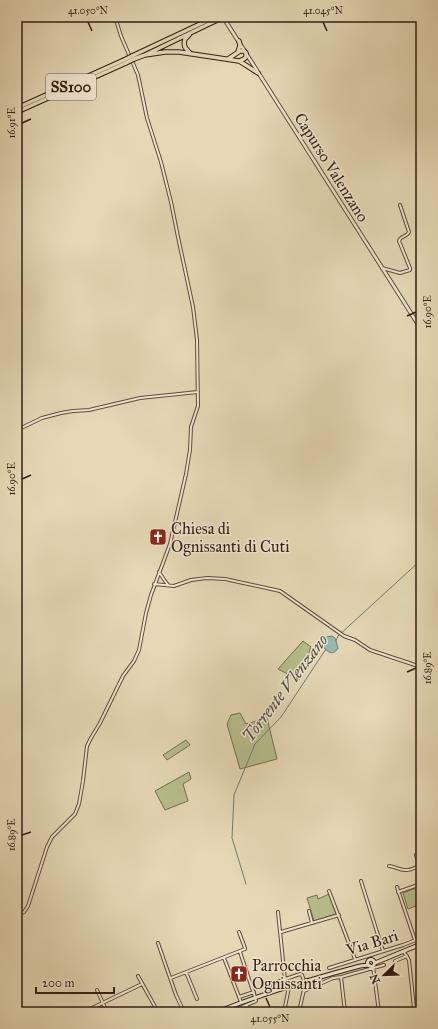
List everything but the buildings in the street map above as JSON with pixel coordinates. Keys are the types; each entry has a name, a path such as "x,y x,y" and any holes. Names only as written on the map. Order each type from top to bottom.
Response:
{"highway":[{"name":"SS100","path":"191,54 185,48 185,39 211,22 215,17"},
{"name":"SS100","path":"17,112 133,57 224,17"},
{"name":"SS100","path":"145,55 211,22"},
{"path":"238,41 240,45 238,53"},
{"path":"227,60 244,51 246,53 246,57 238,61"},
{"name":"SS100","path":"133,57 165,52 191,54 238,61 258,73"},
{"name":"SS100","path":"17,108 125,61"}],"main road":[{"name":"Via Bari","path":"374,964 421,944"},
{"name":"Via Bari","path":"369,961 374,964"},
{"name":"Via Bari","path":"369,961 374,964"},
{"name":"Via Bari","path":"217,1012 255,997 360,966 369,961"}],"street":[{"path":"17,915 24,912 28,906 44,854 52,837 75,814 79,804 87,746 123,676 134,661 139,650 146,613 154,584 170,544 186,474 192,427 198,406 197,340 193,307 171,202 161,162 147,118 138,75 121,36 115,17"},
{"name":"Capurso Valenzano","path":"224,17 421,329"},
{"path":"382,268 400,273 410,270 399,241 400,238 409,232 400,205"},
{"path":"17,430 42,418 61,413 90,410 140,398 198,392"},
{"path":"159,571 169,586"},
{"path":"154,584 174,586 191,580 207,578 225,579 280,591 344,636 355,640 370,650 421,667"},
{"path":"389,866 404,870 421,867 416,855"},
{"path":"361,881 383,951"},
{"path":"398,892 421,884"},
{"path":"397,887 415,940"},
{"path":"329,891 355,960"},
{"path":"309,911 312,923"},
{"path":"278,912 285,980"},
{"path":"281,932 339,915"},
{"path":"171,978 245,949 239,932"},
{"name":"Via Bari","path":"329,968 355,960 369,961 383,951 421,938"},
{"path":"158,943 176,995 184,1012"},
{"path":"240,952 255,997"},
{"path":"404,952 409,960 414,1008"},
{"name":"Via Bari","path":"395,961 407,956"},
{"path":"224,958 241,1002"},
{"path":"374,964 379,1012"},
{"name":"Via Bari","path":"304,991 333,978 341,977 374,964 384,965"},
{"path":"186,972 196,999"},
{"name":"Via Bari","path":"274,991 273,984 302,974 305,981"},
{"path":"138,976 158,1012"},
{"path":"341,977 345,1012"},
{"path":"299,1012 305,981"},
{"path":"81,1012 142,984"},
{"path":"284,1012 289,986"},
{"path":"280,989 287,994"},
{"path":"97,990 107,1012"},
{"path":"239,998 254,992"},
{"name":"Via Bari","path":"230,1012 255,1002 255,997"},
{"path":"247,1005 247,1012"}],"green space":[{"path":"303,641 311,647 299,680 278,669"},
{"path":"240,713 246,724 267,718 277,759 240,769 227,724 231,715"},
{"path":"186,740 190,745 167,760 163,755"},
{"path":"189,772 191,779 183,784 188,801 165,810 155,791"},
{"path":"421,886 421,904 408,909 403,893"},
{"path":"329,894 336,914 314,921 307,898 317,895 318,899"}],"water":[{"path":"332,636 335,638 338,648 336,651 331,653 321,644 321,640"}],"waterway":[{"name":"Torrente Vlenzano","path":"336,641 338,636 421,560"},
{"name":"Torrente Vlenzano","path":"246,884 232,838 234,795 255,744 281,717 326,649"}],"place":[{"name":"Chiesa di Ognissanti di Cuti","path":"158,537"},
{"name":"Parrocchia Ognissanti","path":"239,974"}]}
